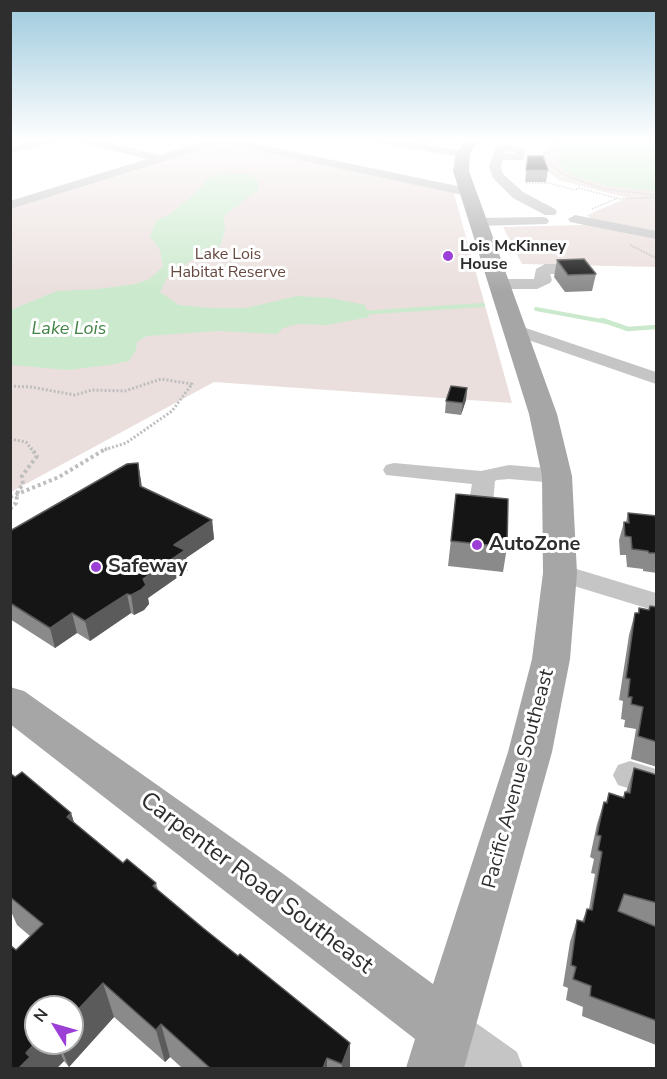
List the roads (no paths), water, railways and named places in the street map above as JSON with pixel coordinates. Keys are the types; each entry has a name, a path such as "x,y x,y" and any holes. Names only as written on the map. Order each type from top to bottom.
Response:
{"main road":[{"name":"Pacific Avenue Southeast","path":"441,1048 530,752 551,659 560,573 557,476 543,414 467,192"},
{"name":"Carpenter Road Southeast","path":"16,713 264,889 441,1048"}],"street":[{"path":"10,206 57,191"},
{"path":"514,191 558,220"},
{"path":"478,222 558,220 657,235"},
{"path":"499,284 537,284 544,280 542,272 545,269 577,269"},
{"path":"514,329 657,378"},
{"path":"394,470 484,478 492,474 509,472 557,476"},
{"path":"481,502 484,478"},
{"path":"560,573 657,602"},
{"name":"Carpenter Road Southeast","path":"441,1048 501,1068"}],"water":[{"name":"Lake Lois","path":"197,191 256,191 224,216 225,231 219,248 188,262 166,279 160,292 179,305 246,308 297,296 331,298 365,305 369,317 327,325 298,324 283,328 277,334 218,331 147,336 137,342 136,350 129,361 109,365 68,370 11,365 11,310 57,291 98,289 136,284 149,279 163,267 160,250 150,236 156,221"}],"waterway":[{"path":"360,313 483,305"},
{"path":"536,309 607,322"},
{"path":"602,320 628,329 656,327"}],"place":[{"name":"Lois McKinney House","path":"448,256"},
{"name":"AutoZone","path":"477,545"},
{"name":"Safeway","path":"96,567"}],"park label":[{"name":"Lake Lois Habitat Reserve","path":"228,264"}]}
